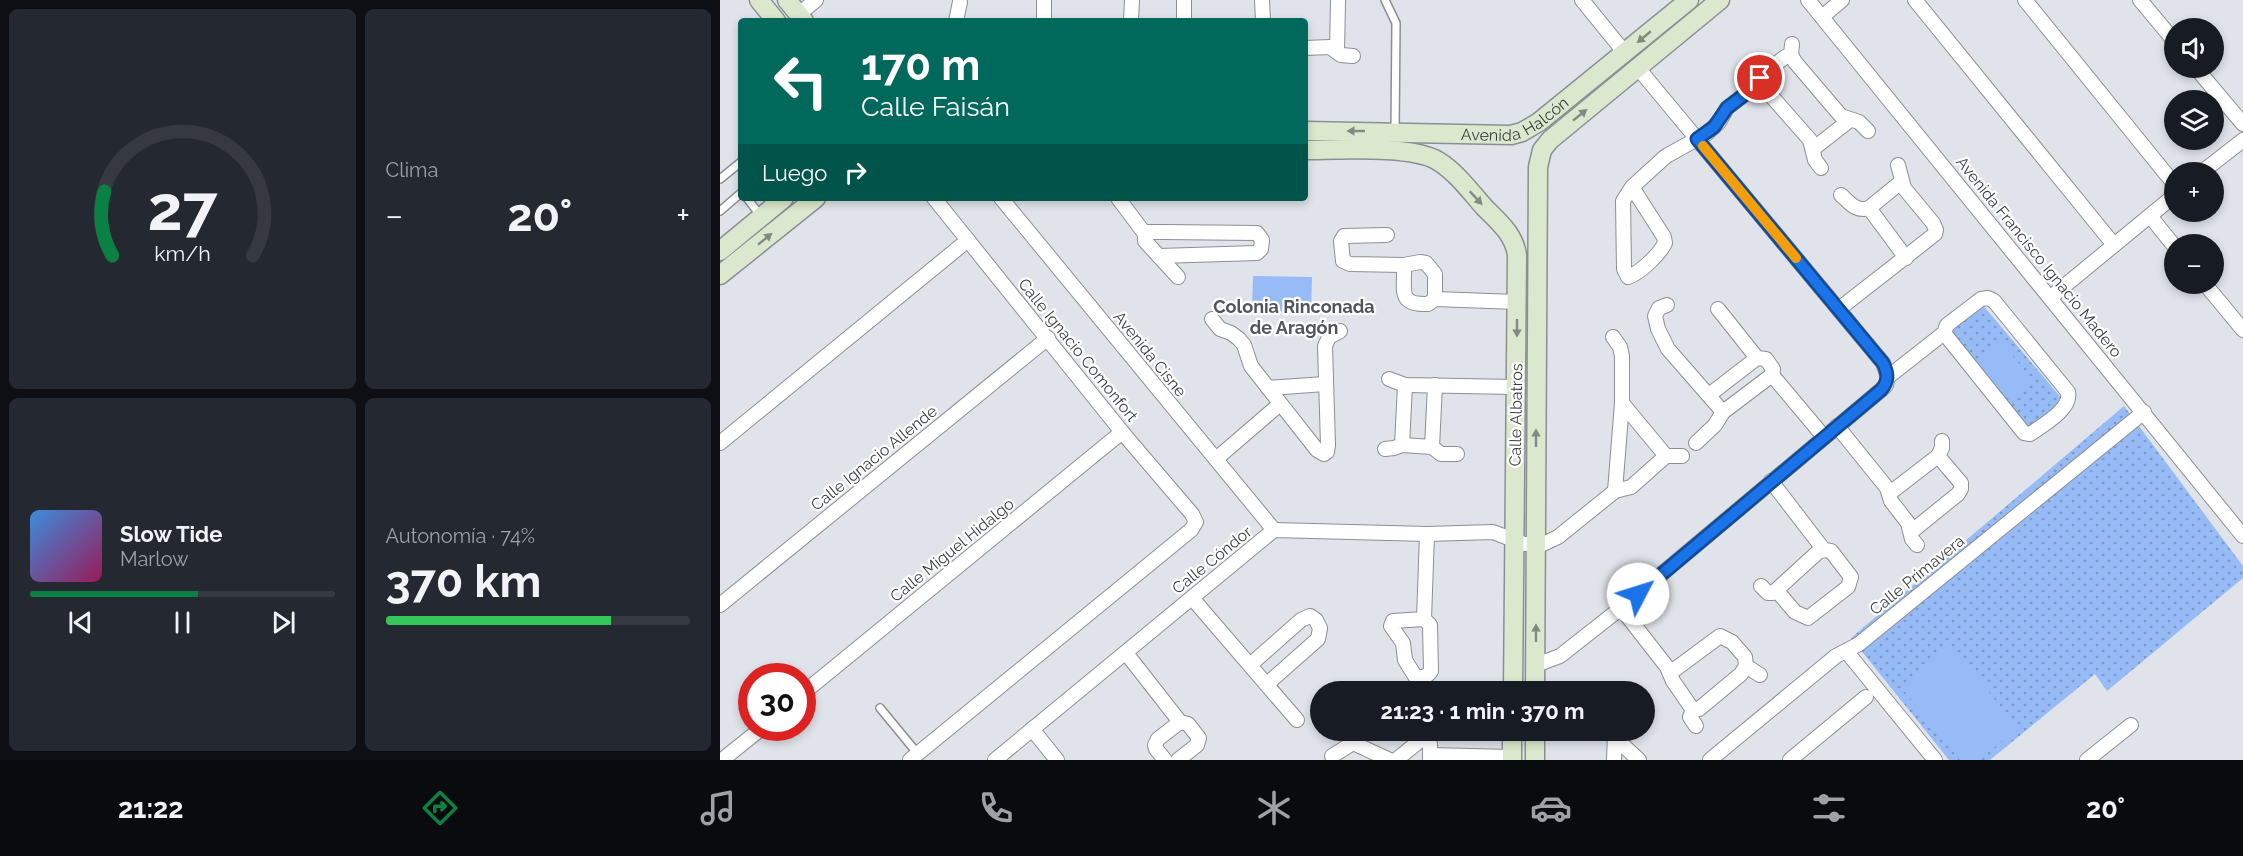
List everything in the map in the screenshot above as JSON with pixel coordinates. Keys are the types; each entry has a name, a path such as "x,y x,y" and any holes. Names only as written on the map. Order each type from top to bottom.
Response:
{"street":[{"path":"759,0 774,18"},
{"path":"797,12 816,0"},
{"path":"1044,0 1044,18"},
{"path":"1131,18 1132,0"},
{"path":"1184,0 1184,18"},
{"path":"1262,0 1263,18"},
{"path":"1337,52 1338,0"},
{"path":"1582,0 1625,53"},
{"name":"Avenida Halcón","path":"1308,131 1511,135 1522,132 1539,122 1689,0"},
{"name":"Avenida Halcón","path":"1540,157 1550,140 1720,0"},
{"name":"Avenida Francisco Ignacio Madero","path":"1808,0 2243,536"},
{"path":"1822,17 1842,0"},
{"path":"1915,0 2114,245"},
{"path":"2025,0 2164,171"},
{"path":"2140,0 2164,29"},
{"path":"957,18 960,2"},
{"path":"1308,48 1330,47 1337,52 1353,56"},
{"path":"1632,187 1664,237 1665,243 1661,250 1628,277 1624,269 1623,201 1632,187 1668,155 1714,127 1727,108 1753,88 1791,49 1795,62 1841,116 1859,122 1869,131"},
{"path":"1536,665 1560,656 1621,608 1886,386 1888,377 1883,363 1638,68"},
{"path":"2204,78 2243,124"},
{"path":"1758,81 1810,140 1815,160 1821,168"},
{"path":"1813,149 1850,120"},
{"path":"1308,150 1417,154 1446,166 1446,151 1456,134"},
{"path":"1511,135 1527,141 1540,157"},
{"path":"2215,162 2243,140"},
{"name":"Calle Albatros","path":"1535,681 1537,218 1540,157"},
{"path":"1839,309 1933,237 1936,230 1901,182 1898,165"},
{"name":"Calle Albatros","path":"1446,166 1506,230 1514,241 1517,255 1513,681"},
{"path":"1841,195 1855,208 1863,210 1901,182"},
{"path":"722,270 812,201"},
{"name":"Calle Ignacio Comonfort","path":"914,757 1191,530 1196,522 1192,514 1122,432 936,201"},
{"name":"Avenida Cisne","path":"1003,201 1274,530"},
{"path":"1120,201 1145,234 1145,241 1178,277"},
{"path":"720,250 774,203"},
{"path":"2051,297 2164,204"},
{"path":"1869,207 1906,258"},
{"path":"2150,216 2165,234"},
{"path":"1506,230 1521,230 1537,218"},
{"path":"1145,234 1148,232 1257,233 1262,240 1261,249 1257,253 1159,256"},
{"path":"1387,235 1344,236 1341,242 1343,261 1350,264 1404,265 1424,262 1432,268 1435,274 1435,299"},
{"path":"720,443 968,240"},
{"path":"1404,265 1405,295 1408,302 1415,305 1428,304 1435,299 1517,302"},
{"path":"2213,294 2243,330"},
{"path":"1888,377 1944,333 1947,325 1981,299 1992,299 2068,392 2067,404 2033,432 2025,433 1944,333"},
{"path":"1667,305 1659,308 1656,313 1661,335 1668,349 1723,412"},
{"path":"1718,309 1757,358"},
{"path":"1212,319 1220,329 1232,333 1239,339 1244,345 1251,366 1317,450 1326,454 1328,445 1325,384 1326,341 1340,331"},
{"path":"1613,337 1620,347 1622,356 1622,403 1616,491"},
{"name":"Calle Ignacio Allende","path":"720,605 1048,338"},
{"path":"1696,443 1715,425 1723,412 1772,375 1773,369 1763,357 1757,358 1710,395"},
{"path":"1772,375 1824,437"},
{"path":"1389,379 1405,385 1516,387"},
{"path":"1268,388 1325,384"},
{"path":"1402,445 1405,385"},
{"path":"1432,447 1435,385"},
{"path":"1622,403 1666,456"},
{"path":"1215,459 1280,404"},
{"name":"Calle Primavera","path":"1710,760 1836,656 1859,644 2144,412"},
{"path":"1837,426 1890,493 1891,501 1908,523 1912,539 1917,545"},
{"name":"Calle Miguel Hidalgo","path":"816,683 1122,432"},
{"path":"1890,493 1938,456 1942,448 1942,441"},
{"path":"1385,449 1402,445 1432,447 1441,454 1457,454"},
{"path":"1536,545 1547,543 1558,537 1616,491 1631,487 1666,456 1682,456"},
{"path":"1911,532 1961,489 1961,483 1938,456"},
{"path":"1770,481 1824,549 1831,551 1850,574 1851,580 1848,587 1808,618 1795,612 1777,591"},
{"name":"Calle Cóndor","path":"995,760 1274,530 1427,534 1493,532 1514,542 1536,545"},
{"path":"1425,619 1427,534"},
{"path":"1761,586 1771,594 1777,591 1824,549"},
{"path":"1192,598 1297,720"},
{"path":"1621,608 1670,673 1693,710"},
{"path":"1250,665 1301,620 1310,616 1316,620 1320,628 1318,639 1267,684"},
{"path":"1670,673 1720,636 1732,642 1745,657 1746,666 1741,674 1699,709 1693,710"},
{"path":"1846,651 1935,760"},
{"path":"1126,653 1180,722 1188,724 1199,740 1178,760"},
{"path":"1746,666 1760,675"},
{"path":"1790,760 1866,697"},
{"path":"1693,710 1690,717 1696,726"},
{"path":"1165,760 1156,749 1155,744 1180,722"},
{"path":"2087,760 2131,725"},
{"path":"1032,729 1057,760"},
{"path":"1396,760 1422,739 1427,740 1430,744 1430,757 1512,759 1512,741"},
{"path":"722,760 746,741"},
{"path":"1534,760 1535,741"},
{"path":"1614,760 1615,741"},
{"path":"1621,741 1638,760"},
{"path":"1332,756 1348,745 1356,743 1390,760"}],"lane":[{"path":"1385,0 1396,23 1395,132"},
{"path":"720,179 738,164"},
{"path":"720,211 738,196"},
{"path":"880,708 914,757"}],"shaded area":[{"path":"1253,276 1312,277 1311,312 1252,311"},
{"path":"1982,304 2063,400 2025,432 1945,335"},
{"path":"2001,342 2032,379 2011,398 1979,360"},
{"path":"2124,406 2243,566 2243,578 2107,691 2095,674 1990,760 1949,760 1851,638"},
{"path":"1951,645 2018,728 1979,760 1960,760 1901,687"}],"slow traffic":[{"path":"1703,146 1796,258"}],"district":[{"name":"Colonia Rinconada de Aragón","path":"1294,316"}],"route":[{"path":"1638,594 1886,386 1888,377 1883,363 1697,139 1714,127 1727,108 1753,88 1760,78"}]}
